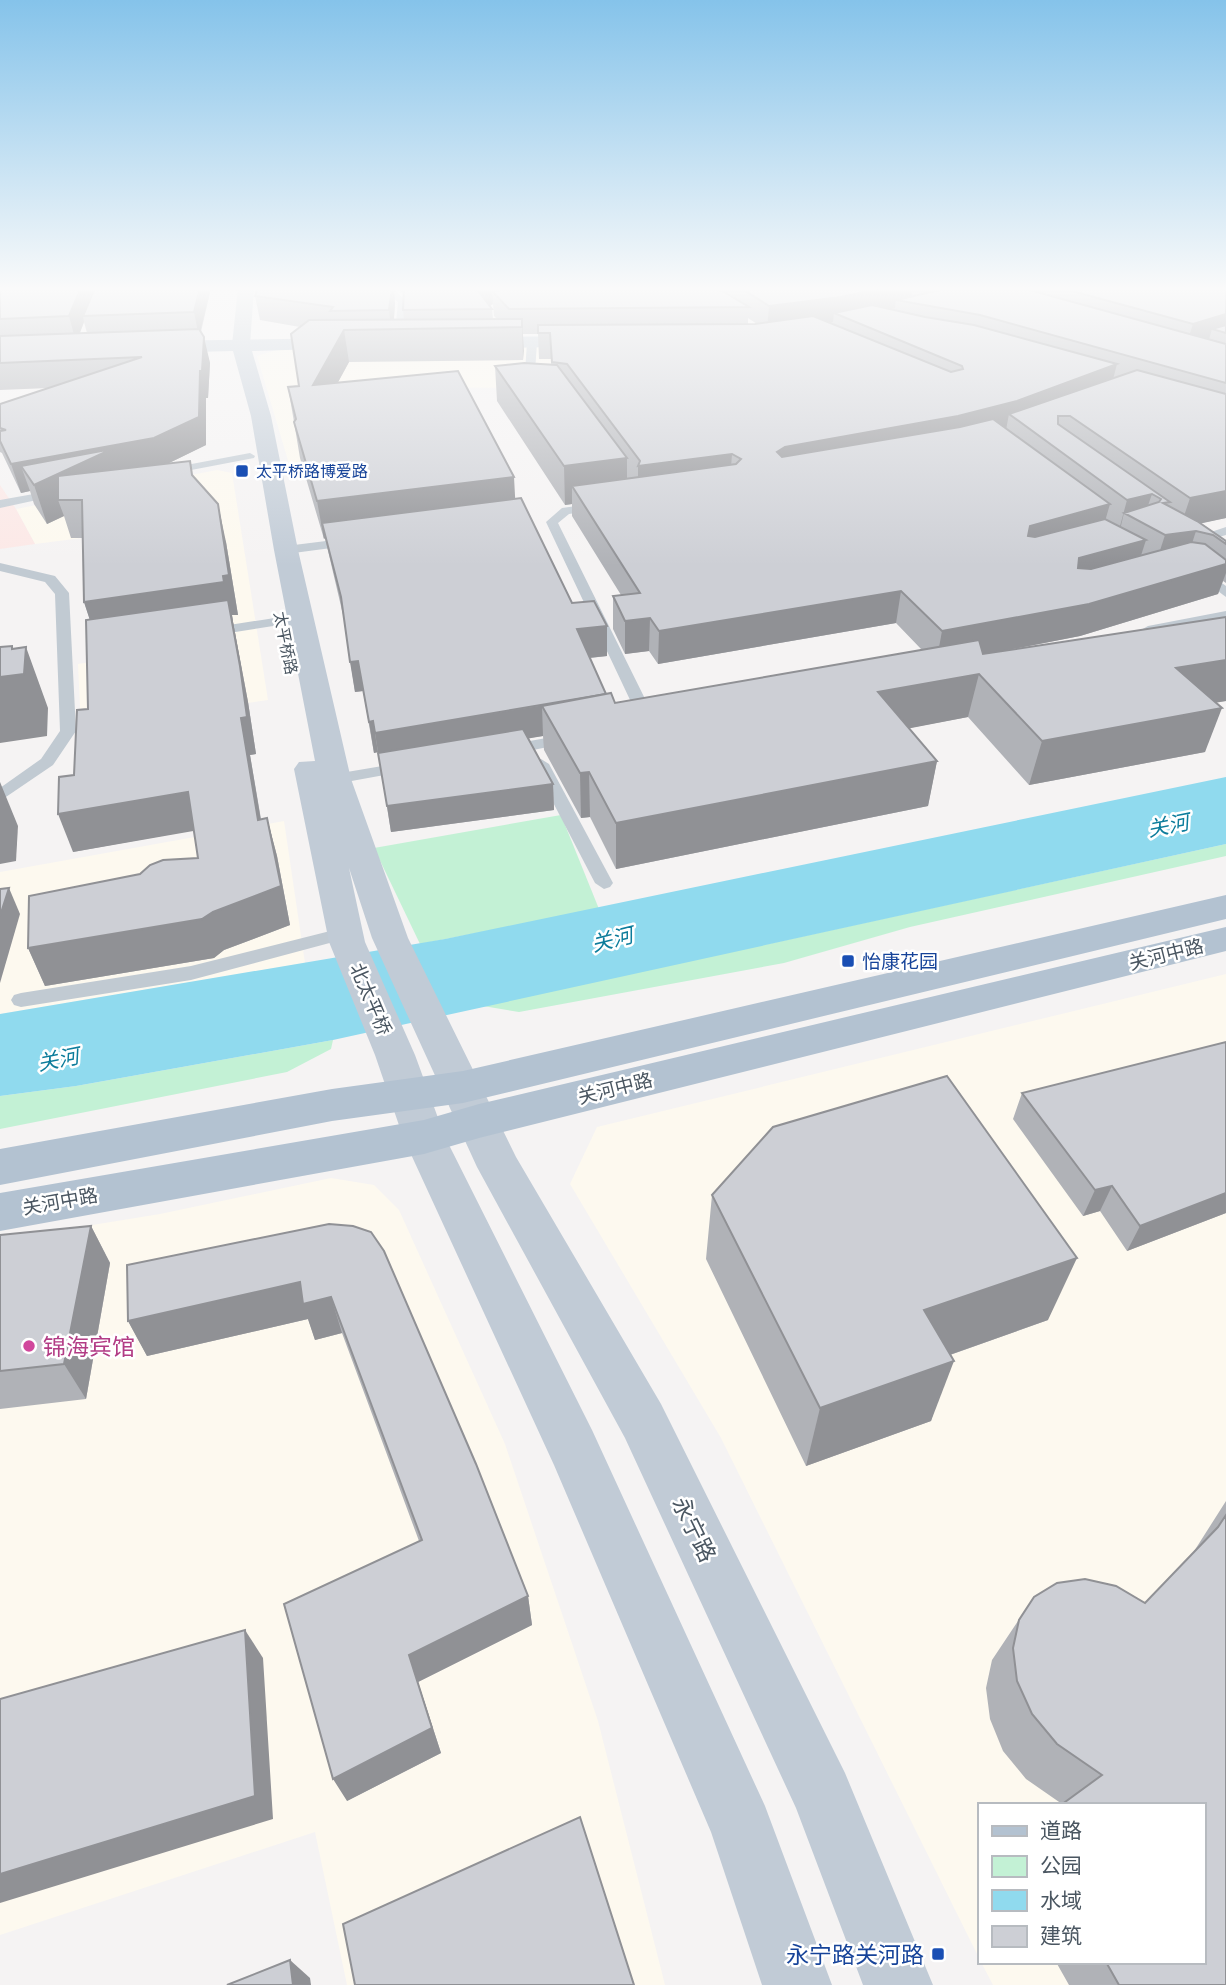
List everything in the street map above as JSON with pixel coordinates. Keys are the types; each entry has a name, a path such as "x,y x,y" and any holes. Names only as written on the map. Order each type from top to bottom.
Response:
{"main road":[{"name":"太平桥路","path":"239,381 250,456 281,621 346,938"},
{"path":"248,381 261,416 286,550 335,779 390,938 471,1104"},
{"name":"关河中路","path":"471,1104 1226,907"},
{"name":"北太平桥","path":"346,938 417,1115"},
{"name":"关河中路","path":"0,1212 417,1115 1226,939"},
{"name":"永宁路","path":"471,1104 499,1167 656,1446 823,1795 898,1985"},
{"name":"关河中路","path":"0,1167 332,1105 417,1115"},
{"path":"417,1115 573,1448 731,1804 797,1985"}],"lane":[{"path":"530,381 529,394 540,394"},
{"path":"158,474 250,456"},
{"path":"0,504 66,492"},
{"path":"607,506 566,512 552,522 650,725"},
{"path":"1201,551 1183,538 1226,531"},
{"path":"286,550 369,540"},
{"path":"0,567 50,579 62,593 72,653 68,731 47,762 0,796"},
{"path":"1189,568 1199,570 1226,593"},
{"path":"1172,614 1226,601"},
{"path":"1133,633 1226,615"},
{"path":"200,633 281,621"},
{"path":"492,752 584,737"},
{"path":"531,746 604,883"},
{"path":"335,779 427,763"},
{"path":"21,1000 191,973 346,938"}],"shaded area":[{"path":"264,381 552,381 515,388 409,387 430,458 292,474"},
{"path":"217,470 232,473 268,700 81,728 78,664 182,647 168,527 35,544 16,509"},
{"path":"0,485 16,509 35,544 0,549"},
{"path":"284,821 305,963 0,1014 0,872"},
{"path":"1226,974 1226,1985 993,1985 982,1964 1205,1964 1205,1803 978,1803 978,1956 721,1438 570,1184 597,1127"},
{"path":"331,1178 374,1185 399,1210 505,1444 598,1721 665,1985 347,1985 315,1832 0,1935 0,1240 160,1214"}],"green space":[{"path":"561,815 599,909 420,944 374,848"},
{"path":"1226,844 1226,856 910,927 784,963 519,1012 483,1006"},
{"path":"333,1040 331,1049 287,1072 0,1129 0,1096 76,1086"}],"water":[{"name":"关河","path":"1226,777 1226,844 333,1040 76,1086 0,1096 0,1014 445,939"}],"building":[{"path":"71,381 200,381 199,417 154,438 11,464 0,441 0,431 6,430 0,428 0,404"},
{"path":"298,381 315,381 313,385 358,381 463,381 514,477 317,501 294,422 296,419 288,387 299,386"},
{"path":"505,381 569,381 627,458 564,466"},
{"path":"580,381 1072,381 1017,401 958,416 785,447 777,452 782,457 993,419 1110,504 1030,526 1028,536 1035,537 1105,519 1146,540 1079,558 1078,568 1091,569 1191,542 1205,544 1226,560 1226,564 1089,604 942,631 901,591 659,631 650,618 625,621 613,596 640,593 572,486 736,464 741,459 732,454 638,466 640,461"},
{"path":"1106,381 1176,381 1226,394 1226,491 1190,498 1070,416 1058,416 1058,424 1170,502 1163,503 1197,521 1226,541 1226,544 1213,535 1196,531 1165,535 1124,513 1161,499 1152,494 1127,500 1009,414"},
{"path":"112,449 34,485 21,466"},
{"path":"190,461 192,475 218,504 229,575 223,576 224,582 84,602 82,500 58,500 58,476"},
{"path":"521,498 572,603 594,601 607,626 577,629 606,694 375,733 373,721 369,722 358,661 350,662 341,597 322,523"},
{"path":"228,600 247,717 241,718 258,820 267,818 281,886 213,912 202,919 28,948 29,896 140,874 150,865 163,860 198,858 188,792 58,814 59,777 74,775 77,710 88,709 86,620"},
{"path":"1226,617 1226,660 1176,668 1222,708 1042,741 979,674 878,692 937,761 616,823 589,772 580,773 542,706 611,693 615,703 979,640 983,654"},
{"path":"12,646 12,649 26,647 24,674 0,677 0,647"},
{"path":"523,729 553,784 387,806 378,753"},
{"path":"9,888 0,916 0,889"},
{"path":"1226,1042 1226,1193 1140,1226 1112,1186 1095,1190 1022,1093"},
{"path":"947,1076 1077,1258 924,1310 954,1361 820,1408 712,1195 773,1127"},
{"path":"329,1224 353,1226 371,1232 384,1251 476,1464 528,1596 409,1655 432,1728 333,1779 284,1604 422,1540 331,1297 303,1304 300,1282 128,1321 127,1265"},
{"path":"91,1226 64,1364 0,1371 0,1235"},
{"path":"1226,1515 1226,1985 1119,1985 1107,1964 1205,1964 1205,1803 1064,1803 1102,1775 1057,1744 1032,1714 1017,1681 1013,1648 1019,1620 1034,1597 1057,1583 1085,1579 1116,1586 1145,1603 1218,1527"},
{"path":"245,1630 255,1796 0,1874 0,1699"},
{"path":"580,1817 634,1985 355,1985 343,1924"},
{"path":"290,1960 293,1985 227,1985"}],"place":[{"name":"太平桥路博爱路","path":"242,471"},
{"name":"怡康花园","path":"848,961"},
{"name":"锦海宾馆","path":"29,1346"},
{"name":"永宁路关河路","path":"938,1954"}]}
